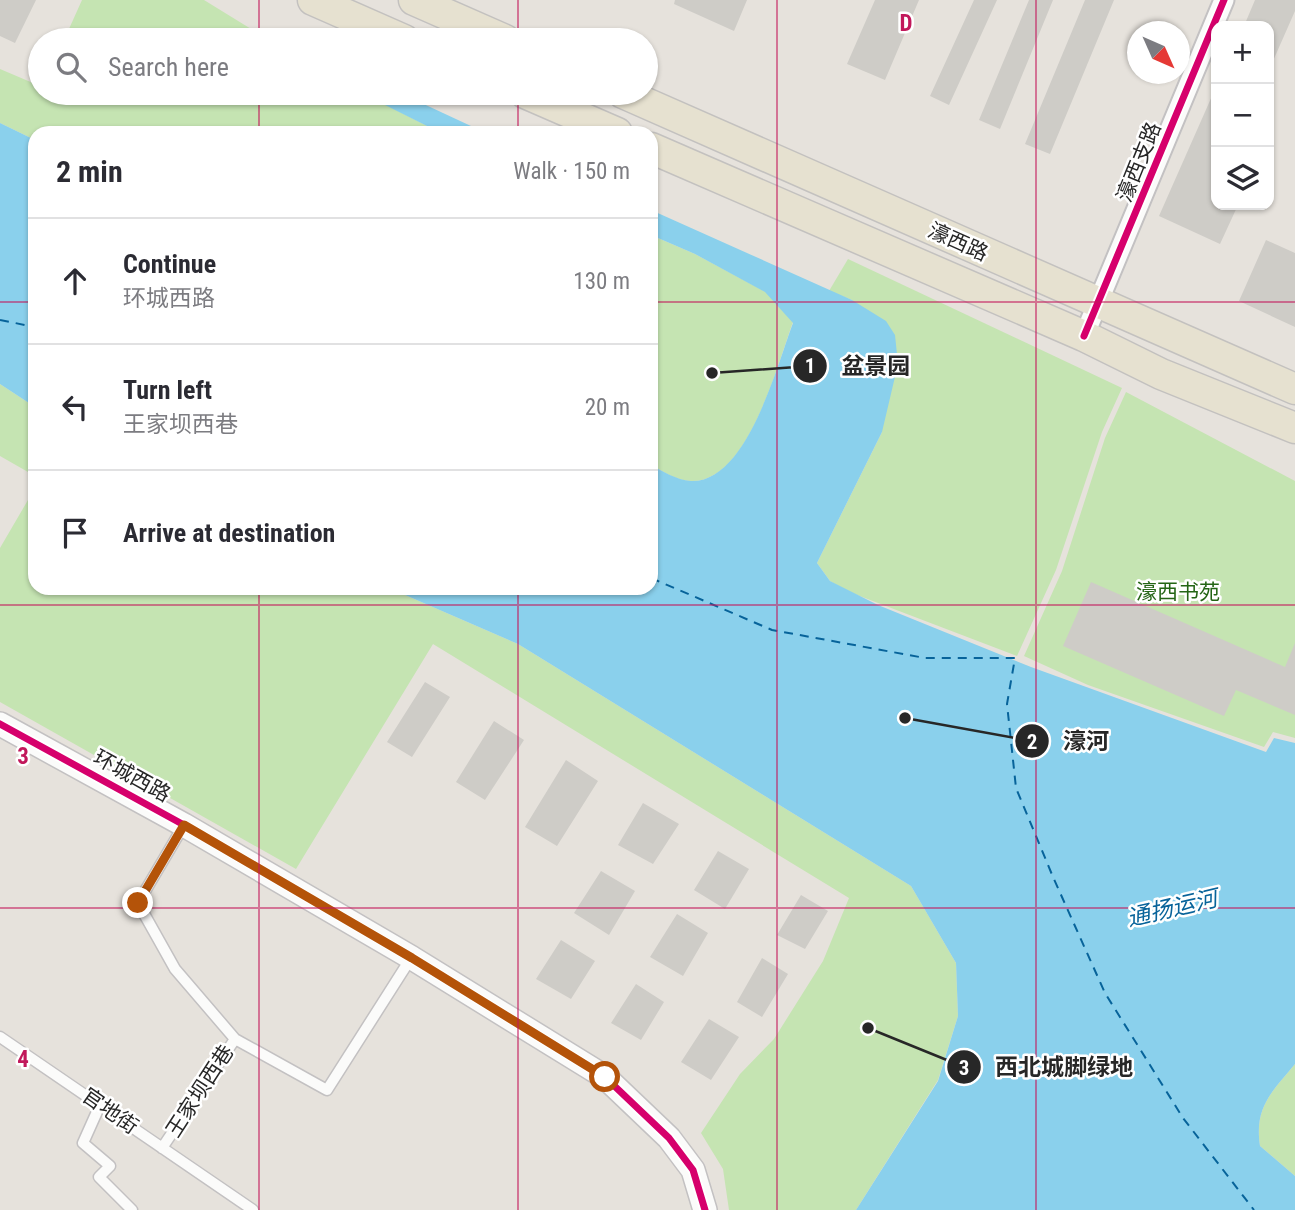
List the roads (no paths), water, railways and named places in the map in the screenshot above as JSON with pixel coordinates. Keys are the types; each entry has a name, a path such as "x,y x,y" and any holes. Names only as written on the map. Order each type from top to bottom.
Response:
{"main road":[{"path":"313,0 377,28"},
{"path":"414,0 478,28"},
{"path":"553,105 601,126"},
{"name":"濠西路","path":"650,105 1295,388"},
{"name":"濠西路","path":"658,151 1084,336 1161,374 1295,428"}],"street":[{"name":"濠西支路","path":"1084,336 1100,304 1224,0"},
{"name":"环城西路","path":"0,724 184,825 412,958 605,1077 669,1138 693,1170 705,1210"}],"lane":[{"name":"王家坝西巷","path":"162,1148 235,1039 175,969 138,903 184,825"},
{"path":"235,1039 327,1090 412,958"},
{"name":"官地街","path":"0,1037 253,1210"},
{"path":"100,1105 83,1143 110,1166 99,1177 132,1210"}],"water":[{"path":"385,105 426,105 471,126 427,126"},
{"path":"0,123 28,137 28,402 0,384"},
{"name":"通扬运河","path":"658,213 852,300 886,321 895,335 898,364 882,432 817,563 830,581 878,605 1031,667 1266,752 1274,738 1295,743 1295,1064 1262,1110 1259,1132 1260,1146 1295,1176 1295,1210 856,1210 938,1081 958,1016 956,963 911,886 518,644 405,595 658,595 658,468 691,481 711,477 728,463 744,443 757,419 793,323 765,292 695,254 658,238"}],"place":[{"name":"盆景园","path":"712,373"},
{"name":"濠河","path":"905,718"},
{"name":"西北城脚绿地","path":"868,1028"}],"park label":[{"name":"濠西书苑","path":"1178,592"}]}
